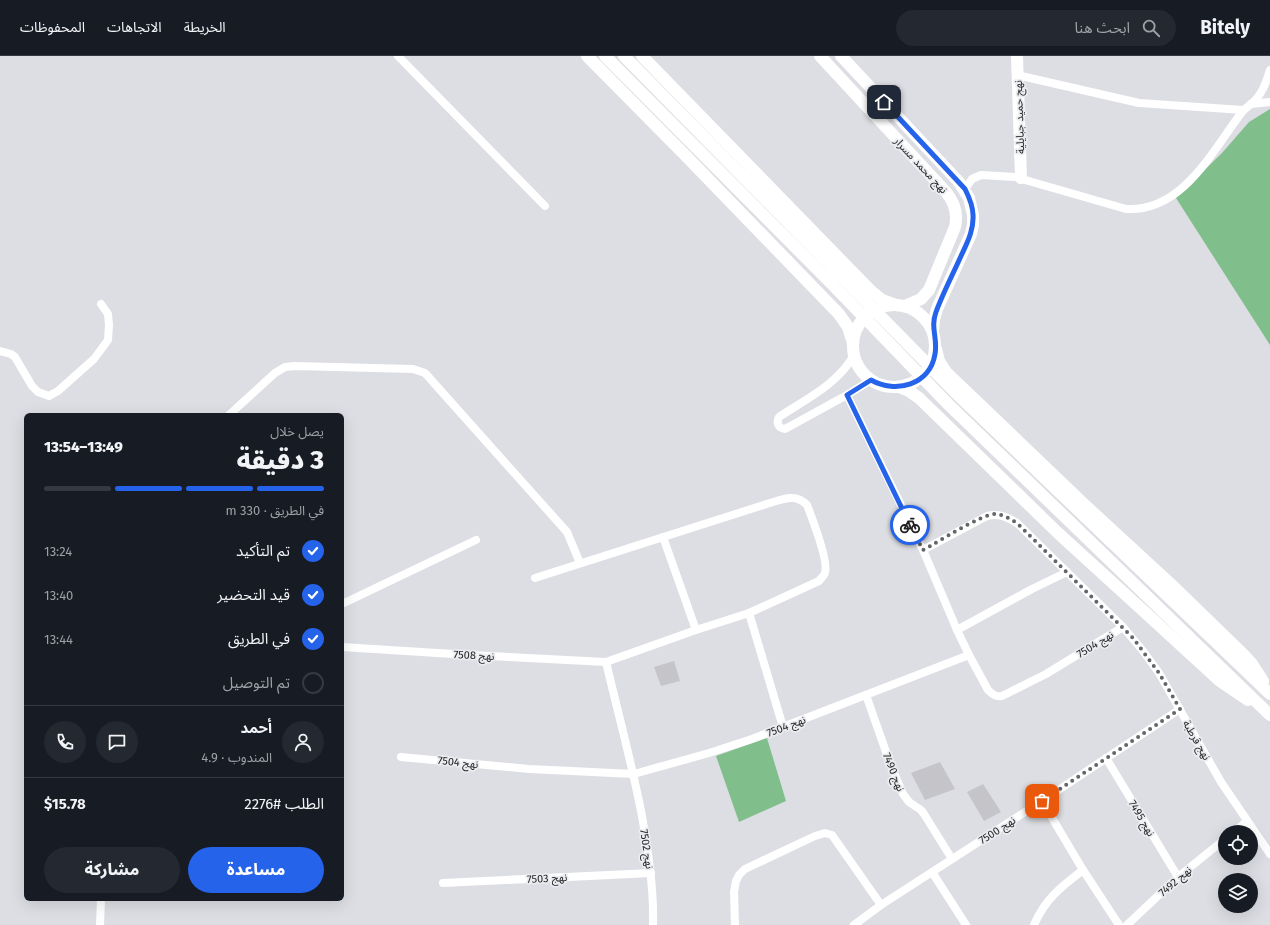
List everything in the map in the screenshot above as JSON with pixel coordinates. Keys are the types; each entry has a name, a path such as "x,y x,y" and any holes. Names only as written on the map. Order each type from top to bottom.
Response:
{"street":[{"path":"398,56 545,206"},
{"path":"587,56 839,314 848,327 860,369 871,380 884,386 899,387 909,391 919,398 1058,533 1220,682 1266,711"},
{"path":"604,56 949,405 1266,711"},
{"path":"624,56 959,396 1269,694"},
{"path":"642,56 870,290 882,300 919,313 930,324 933,331 939,361 946,372 1244,655 1258,673 1269,694"},
{"name":"نهج محمد مسرار","path":"820,56 946,192 954,205 956,220 955,228 932,285 921,299 901,306"},
{"name":"نهج محمد مسرار","path":"841,56 965,189 972,206 973,225 971,234 937,309 933,331"},
{"name":"نهج حميد جبايلية","path":"1017,56 1021,178"},
{"path":"965,189 972,179 981,175 999,175 1021,178 1126,209 1136,209 1160,203 1184,186 1200,171 1243,110 1263,91 1270,70"},
{"path":"1017,75 1139,103 1243,110"},
{"path":"1251,104 1270,102"},
{"path":"0,351 11,354 15,357 32,386 38,392 49,396 58,391 94,359 108,340 108,314 101,304"},
{"path":"871,380 785,430 778,425 777,422 779,417 832,383 843,371 854,349 857,329 864,318 876,309 882,307 901,306"},
{"path":"899,387 913,383 924,375 932,363 936,349"},
{"path":"230,413 275,373 285,367 412,369 425,373 567,532 580,563"},
{"path":"847,395 923,550 969,655"},
{"path":"535,578 785,499 795,497 802,500 807,505 823,552 826,570 819,581 809,587 749,613 606,662"},
{"name":"نهج قرطبة","path":"923,550 977,520 994,514 1008,517 1017,523 1123,626 1150,660 1180,709 1221,782 1270,854"},
{"path":"663,537 696,630"},
{"path":"344,603 476,540"},
{"path":"957,630 1032,589 1067,572"},
{"path":"749,613 783,728"},
{"name":"نهج 7504","path":"401,757 528,769 634,774 709,753 783,728 969,655 988,690 996,696 1002,696 1046,674 1123,626"},
{"name":"نهج 7508","path":"344,646 469,655 606,662"},
{"name":"نهج 7502","path":"606,662 634,774 651,872 652,925"},
{"name":"نهج 7490","path":"866,695 891,766 903,794 909,802 921,810 952,859"},
{"name":"نهج 7500","path":"854,925 881,905 1042,801 1180,709"},
{"name":"نهج 7495","path":"1106,758 1178,877"},
{"path":"1042,801 1083,870 1119,925"},
{"path":"1242,825 1247,821"},
{"path":"735,925 734,892 739,875 745,869 761,861 815,836 825,833 832,835 881,905"},
{"name":"نهج 7492","path":"1127,925 1178,877 1218,845"},
{"path":"1034,925 1049,900 1059,889 1083,870"},
{"name":"نهج 7503","path":"443,883 651,872"},
{"path":"932,872 966,925"},
{"path":"100,925 101,901"}],"green space":[{"path":"1270,109 1270,345 1176,198 1222,153 1249,122"},
{"path":"767,738 786,801 739,822 716,756"}],"building":[{"path":"674,661 680,681 661,686 654,667"},
{"path":"940,762 955,789 925,800 911,773"},
{"path":"983,784 1001,812 984,821 967,792"}],"way so far":[{"path":"910,525 923,550 987,516 994,514 1001,515 1008,517 1017,523 1123,626 1159,673 1180,709 1042,801"}],"route":[{"path":"884,102 965,189 972,206 973,215 971,234 935,315 933,331 936,349 935,356 929,369 919,380 906,386 884,386 871,380 847,395 910,525"}]}
